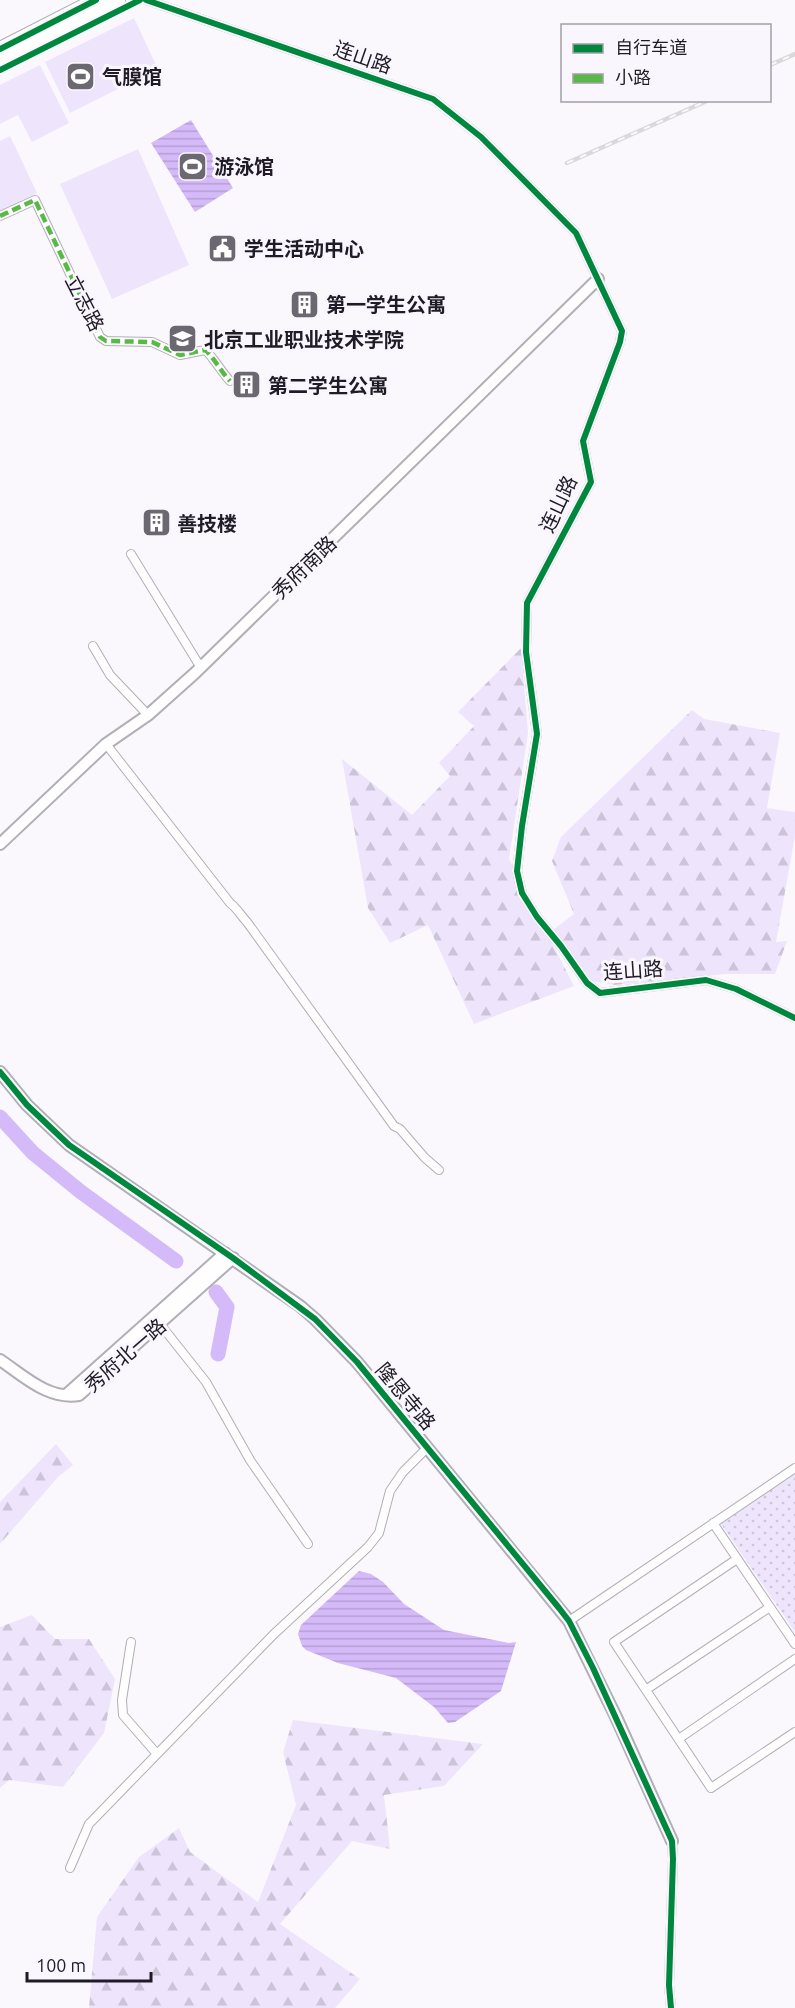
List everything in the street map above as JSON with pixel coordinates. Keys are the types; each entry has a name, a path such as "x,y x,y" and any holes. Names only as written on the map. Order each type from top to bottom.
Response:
{"highway":[{"path":"0,49 96,0"},
{"path":"0,61 118,0"}],"street":[{"name":"连山路","path":"146,0 433,99 481,136 576,233 622,331 583,441 591,482 527,603 526,652 537,734 517,871 522,893 537,917 587,983 600,993 706,980 736,989 795,1018"},
{"name":"立志路","path":"0,216 35,200 99,337 106,341 152,342 184,356 205,350 210,353 219,369 230,381"},
{"name":"秀府南路","path":"0,844 106,744 148,715 201,668 598,279"},
{"path":"131,554 201,668"},
{"path":"93,646 110,675 148,715"},
{"path":"106,744 247,922 394,1126 400,1129 425,1158 439,1170"},
{"name":"隆恩寺路","path":"0,1072 27,1105 69,1145 315,1319 357,1362 569,1621 616,1716 672,1841"},
{"name":"秀府北一路","path":"66,1395 79,1395 160,1324 229,1256"},
{"name":"秀府北一路","path":"66,1395 229,1256"},
{"path":"160,1324 206,1382 250,1460 308,1544"},
{"path":"0,1360 47,1391 66,1395"},
{"path":"70,1868 89,1824 274,1634 368,1547 379,1533 390,1491 403,1472 428,1447"},
{"path":"569,1621 795,1468"},
{"path":"713,1523 795,1644"},
{"path":"737,1559 614,1642 680,1738 711,1788 795,1732"},
{"path":"647,1689 770,1607"},
{"path":"131,1642 122,1700 123,1715 157,1754"},
{"path":"680,1738 795,1659"},
{"path":"671,2008 669,1985 672,1841"}],"green space":[{"name":"气膜馆","path":"134,18 158,69 70,113 45,62"},
{"path":"40,65 69,123 32,142 18,115 0,124 0,85"},
{"path":"10,136 37,193 0,211 0,141"},
{"path":"138,149 189,265 112,299 60,184"},
{"path":"521,648 528,733 509,859 574,986 474,1024 428,925 390,943 368,908 342,759 412,815 450,776 439,763 474,726 458,712"},
{"path":"692,710 704,719 780,733 767,808 795,812 795,836 776,942 787,941 775,974 726,974 614,985 592,981 554,929 574,914 552,861 561,837"},
{"path":"56,1444 73,1465 58,1477 0,1544 0,1502"},
{"path":"795,1474 795,1632 721,1524"},
{"path":"32,1615 55,1639 89,1639 115,1679 104,1733 63,1787 9,1780 0,1788 0,1627"},
{"path":"293,1720 483,1744 444,1786 384,1795 390,1849 352,1841 280,1924 360,1979 335,2008 89,2008 97,1917 139,1857 179,1828 190,1852 258,1902 296,1805 283,1752"}],"shaded area":[{"name":"游泳馆","path":"191,120 233,188 195,212 151,143"},
{"path":"359,1571 371,1574 383,1582 404,1604 444,1630 509,1643 516,1642 501,1691 455,1722 448,1723 434,1707 396,1678 338,1663 306,1650 298,1634 301,1625"}],"waterway":[{"path":"0,1117 33,1153 81,1192 176,1261"},
{"path":"216,1292 227,1307 218,1354"}],"railway":[{"path":"771,65 795,54"},
{"path":"567,163 704,102"}],"marked path":[{"path":"0,216 35,200 100,337 106,341 152,342 180,355 205,350 230,381"}],"cycle path":[{"path":"0,49 96,0"},
{"path":"0,70 140,0"},
{"path":"146,0 433,99 481,137 576,233 622,331 583,441 591,482 527,603 526,652 537,734 517,871 522,893 537,917 587,983 600,993 706,980 736,989 795,1018"},
{"path":"0,1072 27,1105 69,1145 233,1258 315,1319 357,1362 569,1621 593,1668 672,1841 669,1985 671,2008"}],"place":[{"name":"气膜馆","path":"81,76"},
{"name":"游泳馆","path":"193,166"},
{"name":"学生活动中心","path":"223,248"},
{"name":"第一学生公寓","path":"305,304"},
{"name":"北京工业职业技术学院","path":"183,339"},
{"name":"第二学生公寓","path":"247,385"},
{"name":"善技楼","path":"156,523"}]}
